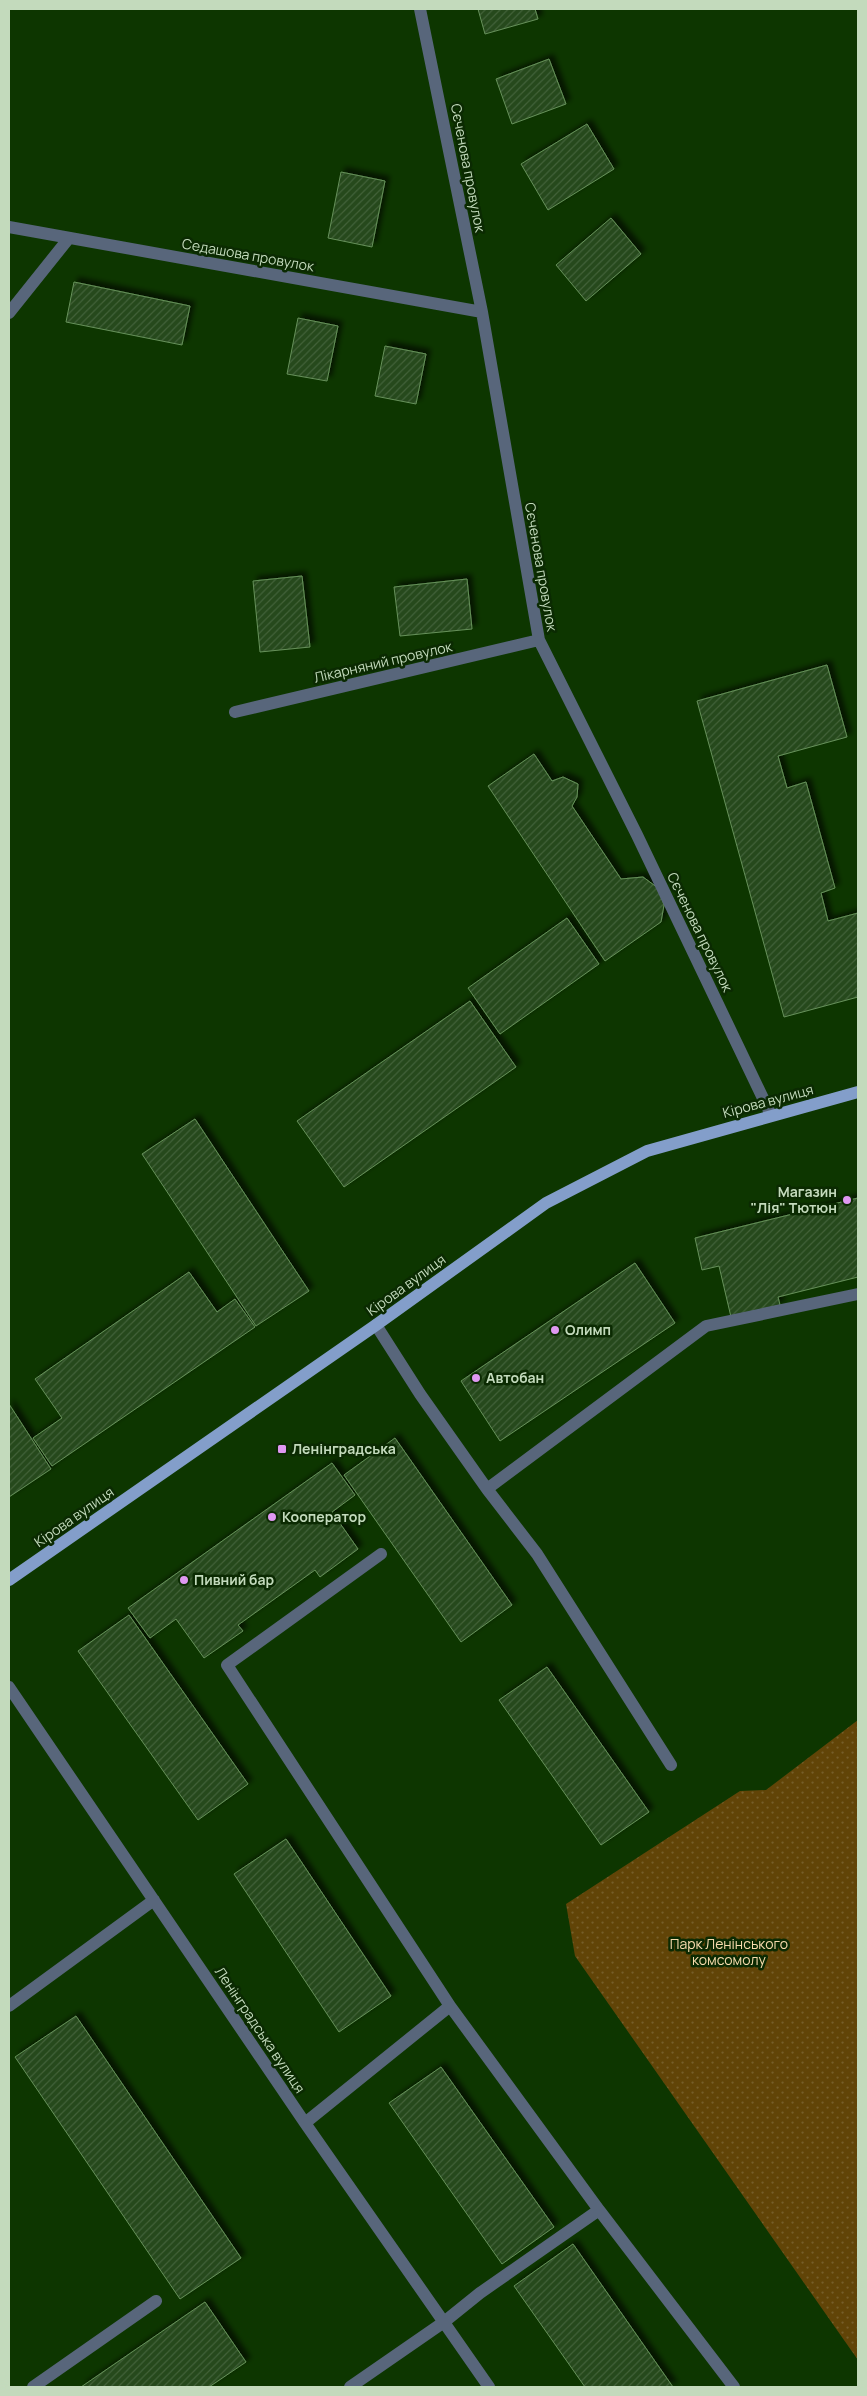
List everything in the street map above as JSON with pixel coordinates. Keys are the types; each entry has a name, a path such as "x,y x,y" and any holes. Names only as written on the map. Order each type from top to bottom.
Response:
{"main road":[{"name":"Кірова вулиця","path":"9,1580 376,1325 546,1203 648,1151 858,1092"}],"street":[{"name":"Сєченова провулок","path":"420,9 482,312 539,640 637,835 771,1115"},
{"name":"Седашова провулок","path":"9,227 482,312"},
{"path":"9,313 69,238"},
{"name":"Лікарняний провулок","path":"235,712 539,640"},
{"path":"487,1489 706,1326 858,1294"},
{"path":"376,1325 420,1394 487,1489 537,1554 671,1765"},
{"path":"381,1554 227,1665 450,2006 599,2210 734,2387"},
{"name":"Ленінградська вулиця","path":"9,1687 305,2123 489,2387"},
{"path":"9,2006 154,1900"},
{"path":"305,2123 450,2006"},
{"path":"350,2387 444,2322 480,2292 599,2210"},
{"path":"33,2387 156,2301"}],"green space":[{"name":"Парк Ленінського комсомолу","path":"858,1720 858,2360 575,1956 566,1904 740,1791 766,1790"}],"building":[{"path":"478,9 535,9 538,19 485,34"},
{"path":"549,59 566,104 512,124 496,79"},
{"path":"587,124 614,169 548,210 521,164"},
{"path":"341,172 385,181 372,247 328,238"},
{"path":"611,218 641,254 586,301 556,265"},
{"path":"74,282 190,306 182,345 66,322"},
{"path":"298,318 338,326 327,381 287,374"},
{"path":"385,346 426,354 416,404 375,396"},
{"path":"302,576 310,647 260,652 253,581"},
{"path":"467,579 472,629 400,636 394,587"},
{"path":"827,665 847,737 778,756 787,788 806,782 835,888 821,893 828,921 858,913 858,997 784,1017 697,701"},
{"path":"534,754 552,781 563,777 578,784 577,797 572,806 621,879 643,877 658,888 664,905 661,922 605,961 488,786"},
{"path":"567,918 599,964 500,1034 468,988"},
{"path":"470,1001 516,1067 344,1187 297,1121"},
{"path":"195,1119 309,1291 256,1326 142,1154"},
{"path":"858,1198 858,1277 778,1297 780,1305 731,1317 719,1266 702,1270 695,1238"},
{"path":"635,1263 675,1323 500,1441 461,1381"},
{"path":"189,1272 217,1312 235,1299 255,1327 52,1466 33,1438 62,1418 35,1379"},
{"path":"9,1404 51,1469 9,1497"},
{"path":"395,1438 512,1605 461,1642 344,1475"},
{"path":"332,1463 355,1495 332,1512 358,1549 320,1577 315,1570 238,1625 243,1631 204,1658 176,1619 150,1638 128,1608"},
{"path":"129,1615 248,1784 198,1820 78,1651"},
{"path":"547,1667 649,1812 601,1845 499,1700"},
{"path":"286,1839 391,1996 339,2032 234,1874"},
{"path":"76,2016 241,2258 180,2299 15,2057"},
{"path":"441,2067 554,2227 502,2264 389,2103"},
{"path":"573,2244 673,2387 585,2387 514,2286"},
{"path":"205,2302 246,2362 209,2387 81,2387"}],"place":[{"name":"Магазин \"Лія\" Тютюн","path":"847,1200"},
{"name":"Олимп","path":"555,1330"},
{"name":"Автобан","path":"476,1378"},
{"name":"Ленінградська","path":"282,1449"},
{"name":"Кооператор","path":"272,1517"},
{"name":"Пивний бар","path":"184,1580"}]}
